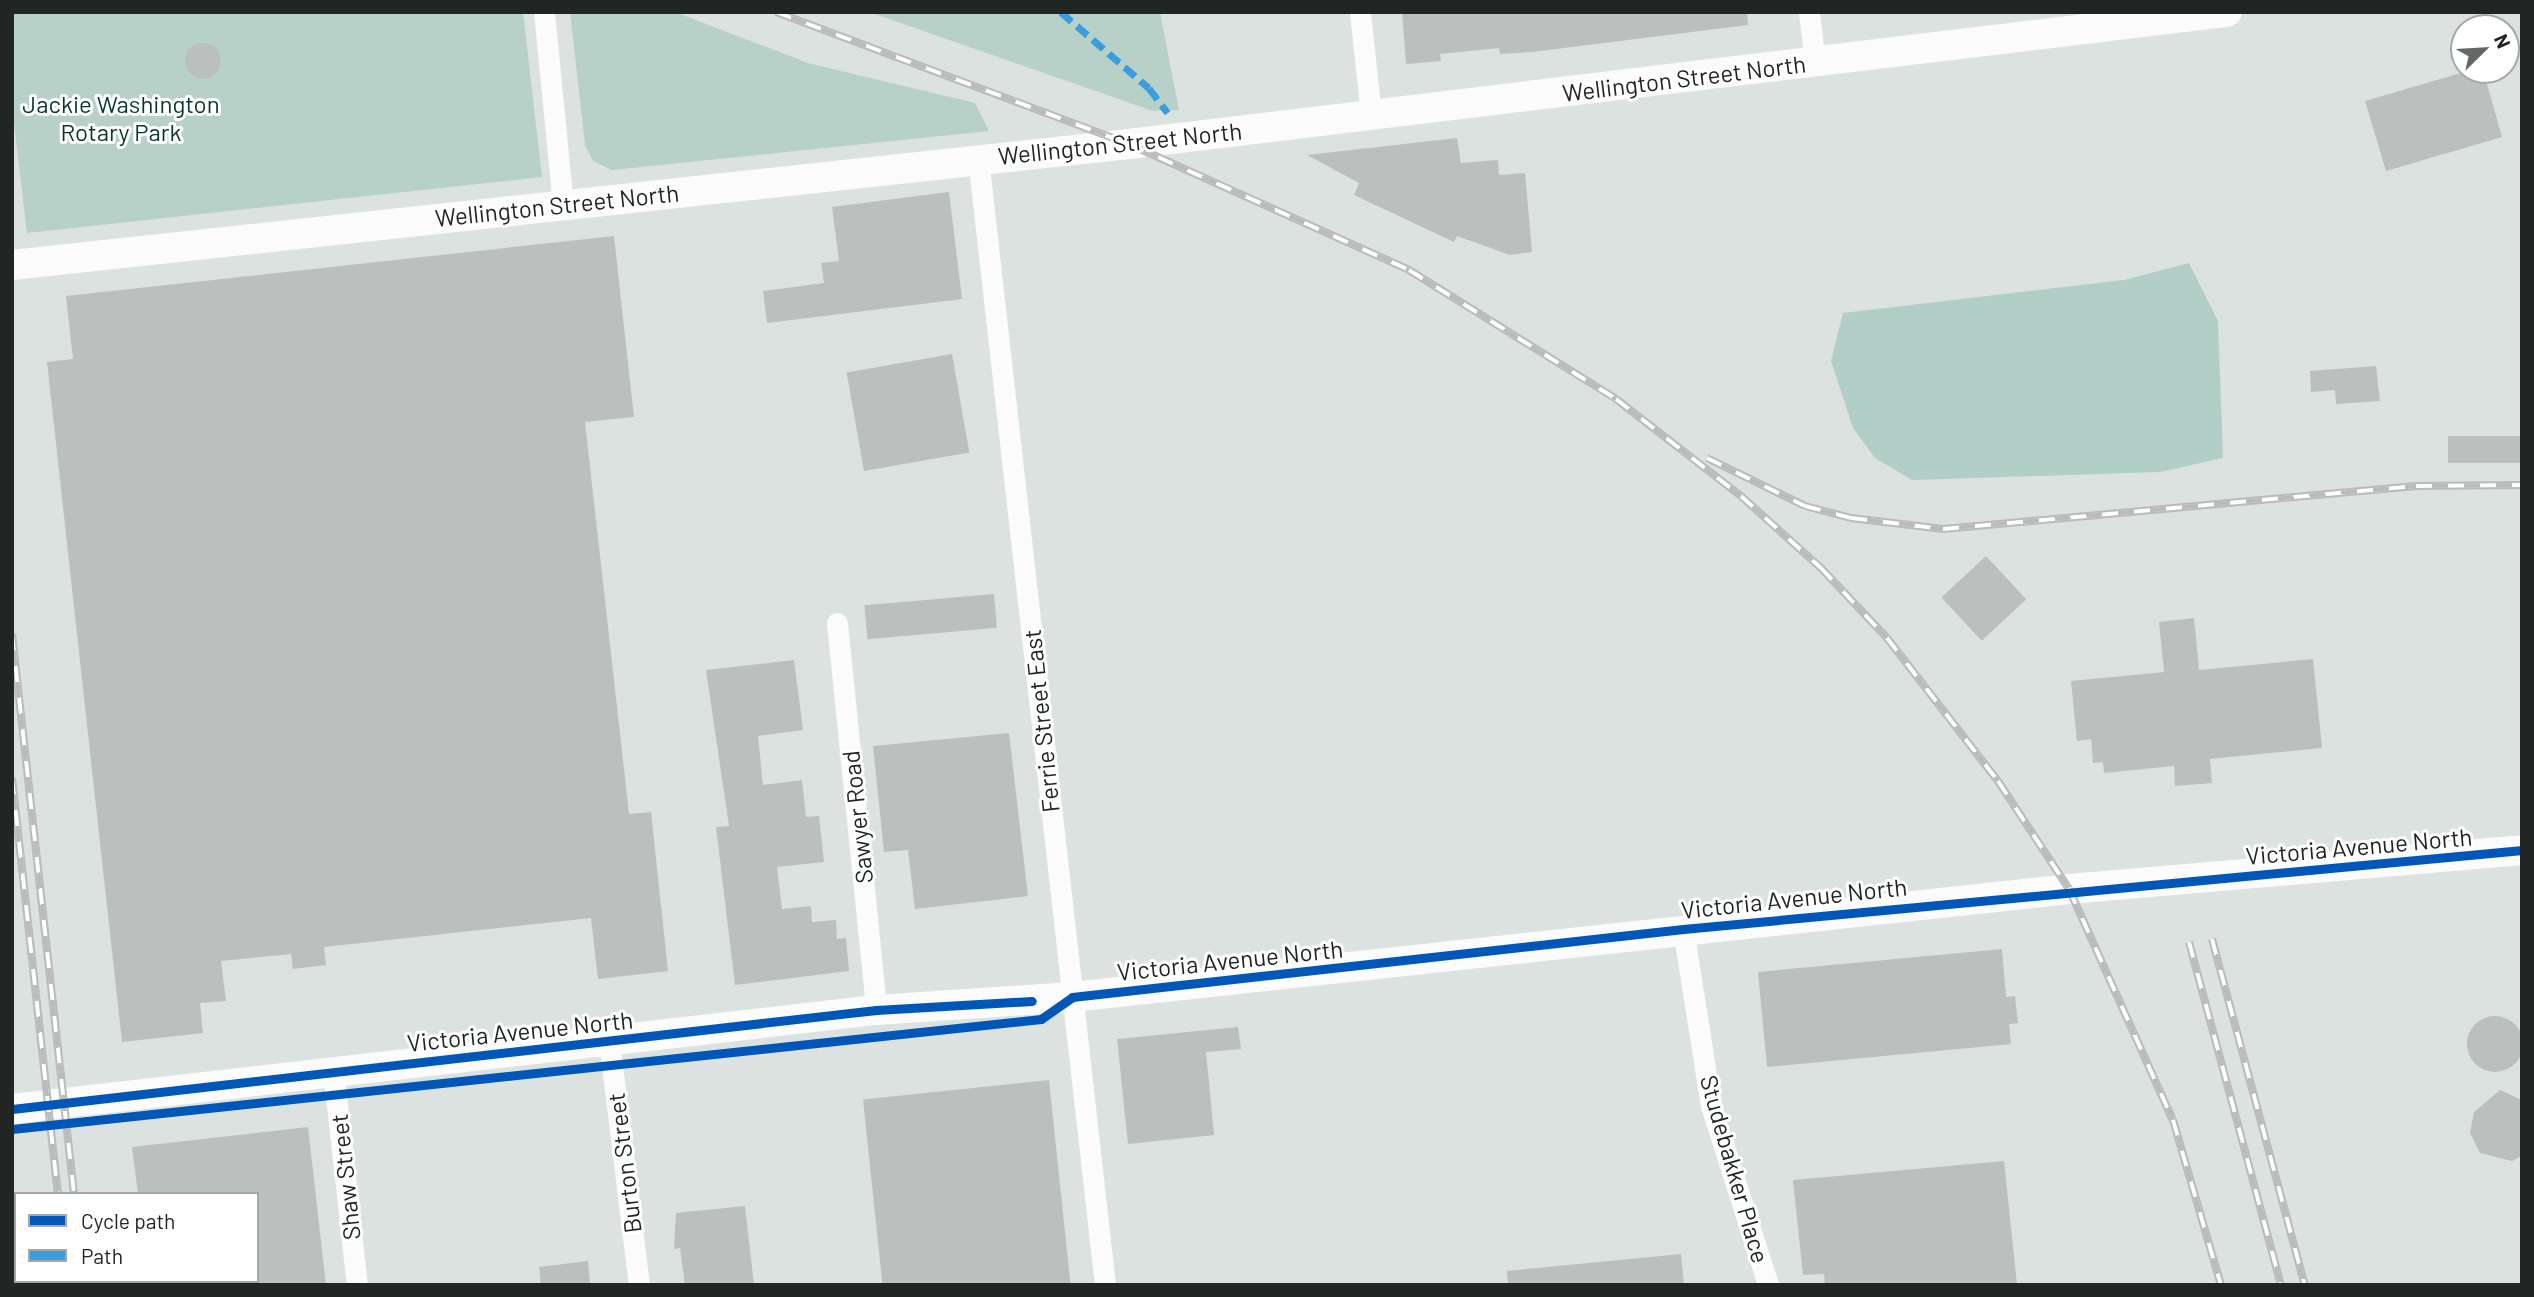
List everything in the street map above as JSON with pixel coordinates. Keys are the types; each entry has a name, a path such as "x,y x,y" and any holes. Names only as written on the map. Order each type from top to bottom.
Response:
{"main road":[{"name":"Wellington Street North","path":"12,265 1371,115 2225,12"},
{"name":"Victoria Avenue North","path":"12,1110 333,1069 876,1010 1072,997 1683,929 2522,850"}],"street":[{"path":"544,12 563,205"},
{"path":"1360,12 1371,115"},
{"path":"1809,12 1815,63"},
{"name":"Ferrie Street East","path":"978,158 1105,1285"},
{"name":"Sawyer Road","path":"837,623 876,1010"},
{"name":"Studebakker Place","path":"1683,929 1711,1106 1768,1285"},
{"name":"Burton Street","path":"609,1041 639,1285"},
{"name":"Shaw Street","path":"333,1069 357,1285"}],"green space":[{"name":"Jackie Washington Rotary Park","path":"12,12 523,12 542,177 27,233 12,106"},
{"path":"570,12 675,12 808,63 975,103 989,131 612,170 593,161 585,145"},
{"path":"869,12 1160,12 1179,110 1153,111"},
{"path":"2189,263 2218,321 2223,458 2160,472 1912,480 1875,458 1853,428 1831,361 1843,313 2124,280"}],"building":[{"path":"1402,12 1747,12 1748,25 1532,52 1500,54 1499,48 1440,54 1441,61 1406,64"},
{"path":"203,43 216,48 221,61 216,74 203,79 190,74 185,61 190,48"},
{"path":"2450,76 2450,84 2487,84 2502,137 2386,171 2365,101"},
{"path":"1457,138 1461,163 1498,160 1499,175 1525,173 1532,252 1510,255 1457,236 1454,242 1354,195 1359,183 1307,155"},
{"path":"949,192 962,299 767,323 763,291 824,283 821,263 839,261 832,207"},
{"path":"614,236 634,417 585,422 629,814 651,812 668,971 598,979 591,918 324,947 326,965 293,969 291,954 221,961 226,1001 200,1003 203,1033 122,1042 47,362 73,359 66,296"},
{"path":"952,354 969,452 864,471 847,373"},
{"path":"2376,366 2380,401 2336,404 2335,390 2311,392 2310,371"},
{"path":"2448,436 2521,436 2521,463 2448,463"},
{"path":"1986,556 2026,599 1982,641 1941,598"},
{"path":"994,594 997,628 867,639 864,605"},
{"path":"2194,618 2199,670 2313,659 2322,748 2210,759 2212,783 2175,786 2174,766 2104,773 2103,762 2093,763 2091,739 2077,741 2071,681 2164,672 2159,622"},
{"path":"794,660 803,730 758,736 763,785 802,780 806,817 819,816 824,862 777,867 782,909 811,906 812,922 836,920 837,939 846,938 849,971 735,985 716,827 729,826 706,670"},
{"path":"1009,733 1028,896 915,909 908,850 884,852 873,746"},
{"path":"2002,949 2006,997 2015,996 2018,1023 2009,1024 2011,1044 1767,1067 1758,972"},
{"path":"2489,1016 2501,1016 2511,1020 2519,1028 2523,1044 2519,1060 2511,1068 2501,1072 2489,1072 2479,1068 2471,1060 2467,1050 2467,1038 2471,1028 2479,1020"},
{"path":"1238,1027 1241,1049 1206,1052 1214,1135 1128,1144 1117,1039"},
{"path":"1049,1080 1071,1285 883,1285 863,1100"},
{"path":"2500,1090 2522,1100 2522,1156 2512,1161 2480,1153 2470,1133 2474,1112"},
{"path":"308,1127 326,1285 257,1285 259,1192 138,1192 132,1147"},
{"path":"2004,1161 2017,1285 1825,1285 1824,1274 1803,1275 1793,1180"},
{"path":"745,1206 754,1285 685,1285 680,1248 674,1249 676,1213"},
{"path":"1681,1254 1684,1285 1508,1285 1507,1271"},
{"path":"588,1261 590,1285 541,1285 539,1267"}],"railway":[{"path":"776,12 1129,144 1409,270 1616,399 1741,496 1821,568 1887,638 1998,781 2069,889 2173,1120 2221,1285"},
{"path":"1707,458 1805,506 1851,518 1943,529 2416,486 2522,485"},
{"path":"12,634 74,1192"},
{"path":"12,778 58,1192"},
{"path":"2212,939 2305,1285"},
{"path":"2189,942 2281,1285"}],"marked path":[{"path":"1061,12 1149,88 1168,113"}],"cycle path":[{"path":"12,1129 1041,1019 1072,997 1683,929 2522,850"},
{"path":"12,1109 876,1010 1032,1001"}]}
